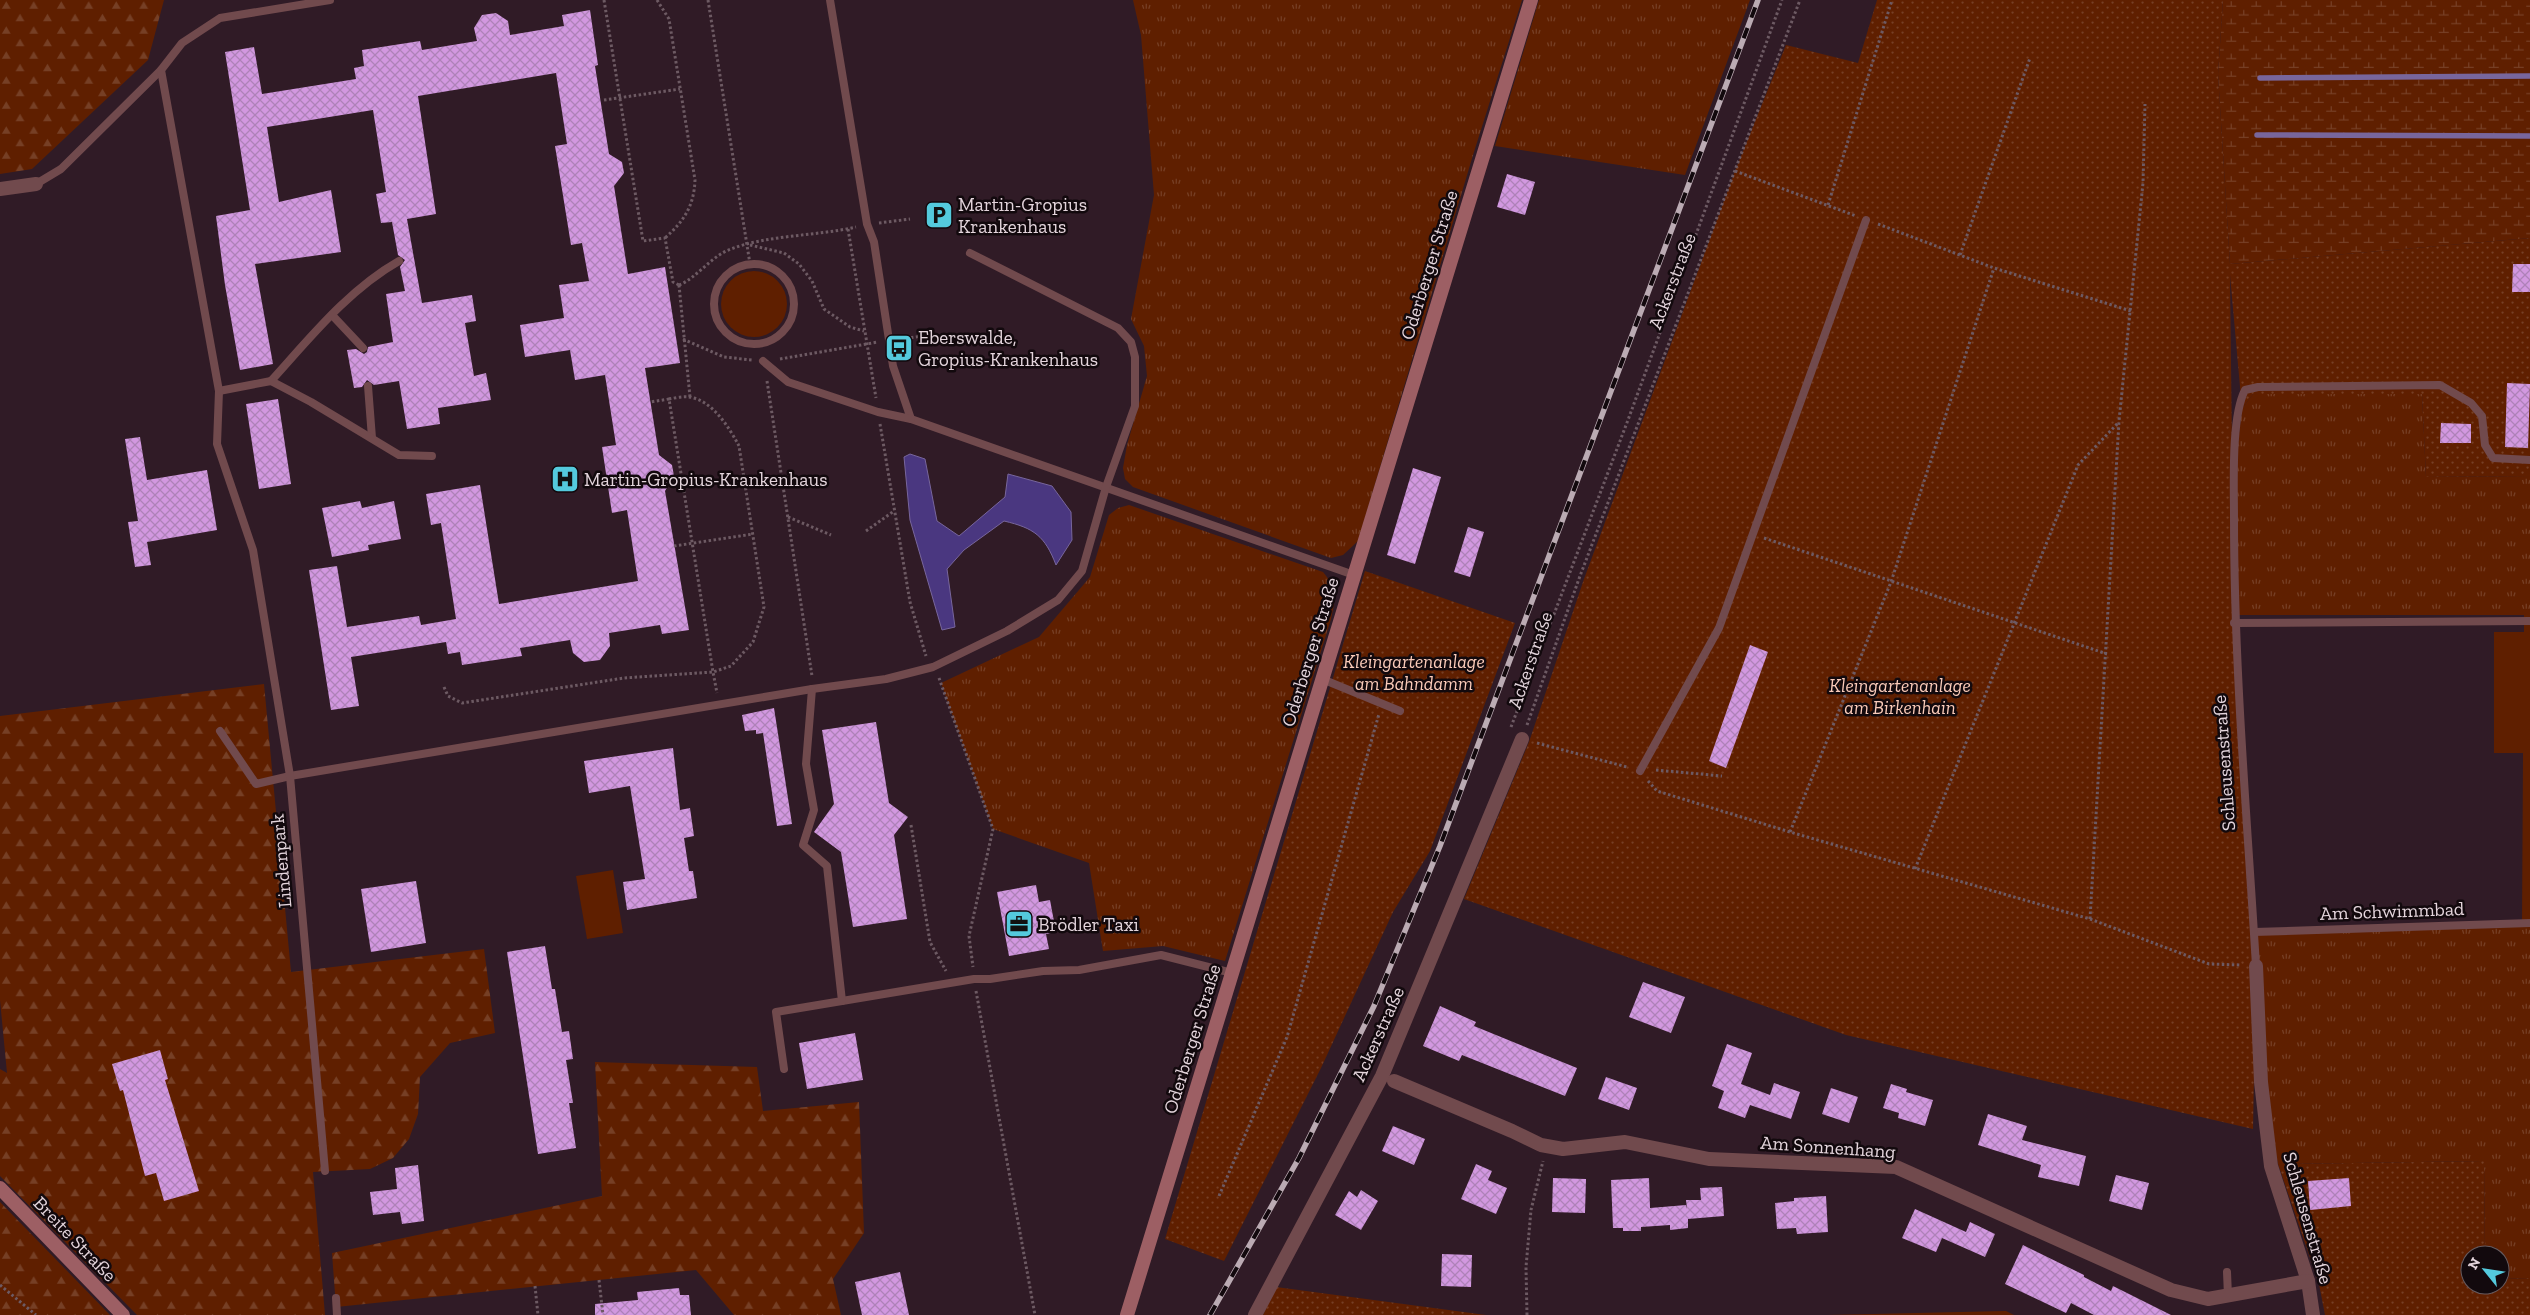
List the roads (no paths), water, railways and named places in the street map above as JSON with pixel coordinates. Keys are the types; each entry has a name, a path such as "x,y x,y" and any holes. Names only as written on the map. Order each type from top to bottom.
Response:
{"main road":[{"name":"Oderberger Straße","path":"1127,1315 1531,0"},
{"name":"Breite Straße","path":"0,1188 123,1315"}],"street":[{"path":"0,189 36,184"},
{"name":"Ackerstraße","path":"1255,1315 1382,1076 1522,740"},
{"name":"Schleusenstraße","path":"2256,966 2261,1082 2271,1166 2308,1282 2313,1315"},
{"name":"Am Sonnenhang","path":"1394,1082 1547,1146 1563,1149 1625,1142 1709,1159 1896,1167 2171,1290 2208,1300 2308,1282"}],"lane":[{"path":"36,184 61,169 161,70 182,43 220,18 330,0"},
{"path":"830,0 868,224 874,242 893,366 911,419"},
{"name":"Lindenpark","path":"161,70 219,391 217,444 253,550 290,776 325,1171"},
{"path":"1640,771 1719,628 1866,220"},
{"path":"220,731 256,784 290,776 720,706 812,689 886,679 934,667 1008,631 1058,600 1082,571 1106,487 1135,406 1135,357 1130,342 1118,328 970,253"},
{"path":"219,391 271,381 332,315 374,275 399,261"},
{"path":"750,264 766,265 781,274 790,284 794,301 791,321 783,332 772,340 755,344 738,341 727,334 717,320 713,303 716,290 725,275 736,267 750,264"},
{"path":"332,315 363,348"},
{"path":"763,361 788,382 878,412 911,419 1354,574"},
{"path":"271,381 399,455 432,456"},
{"name":"Schleusenstraße","path":"2256,966 2234,623 2234,476 2239,402 2245,390 2258,387 2440,385 2471,403 2482,416 2485,446 2493,458 2530,460"},
{"path":"368,386 372,438"},
{"path":"2234,623 2530,621"},
{"path":"1322,679 1400,711"},
{"path":"812,689 806,764 814,810 803,844 827,866 842,1001"},
{"name":"Am Schwimmbad","path":"2254,932 2530,923"},
{"path":"784,1069 776,1012 952,982 990,979 1043,971 1079,970 1161,955 1232,974"},
{"path":"2228,1272 2228,1296"},
{"path":"336,1298 337,1315"}],"waterway":[{"path":"2260,78 2530,76"},
{"path":"2257,135 2530,136"}],"railway":[{"path":"1210,1315 1299,1158 1374,1006 1440,846 1758,0"}],"place":[{"name":"Martin-Gropius Krankenhaus","path":"939,215"},
{"name":"Eberswalde, Gropius-Krankenhaus","path":"899,348"},
{"name":"Martin-Gropius-Krankenhaus","path":"565,479"},
{"name":"Brödler Taxi","path":"1019,924"}],"park label":[{"name":"Kleingartenanlage am Bahndamm","path":"1414,672"},
{"name":"Kleingartenanlage am Birkenhain","path":"1900,696"}]}
